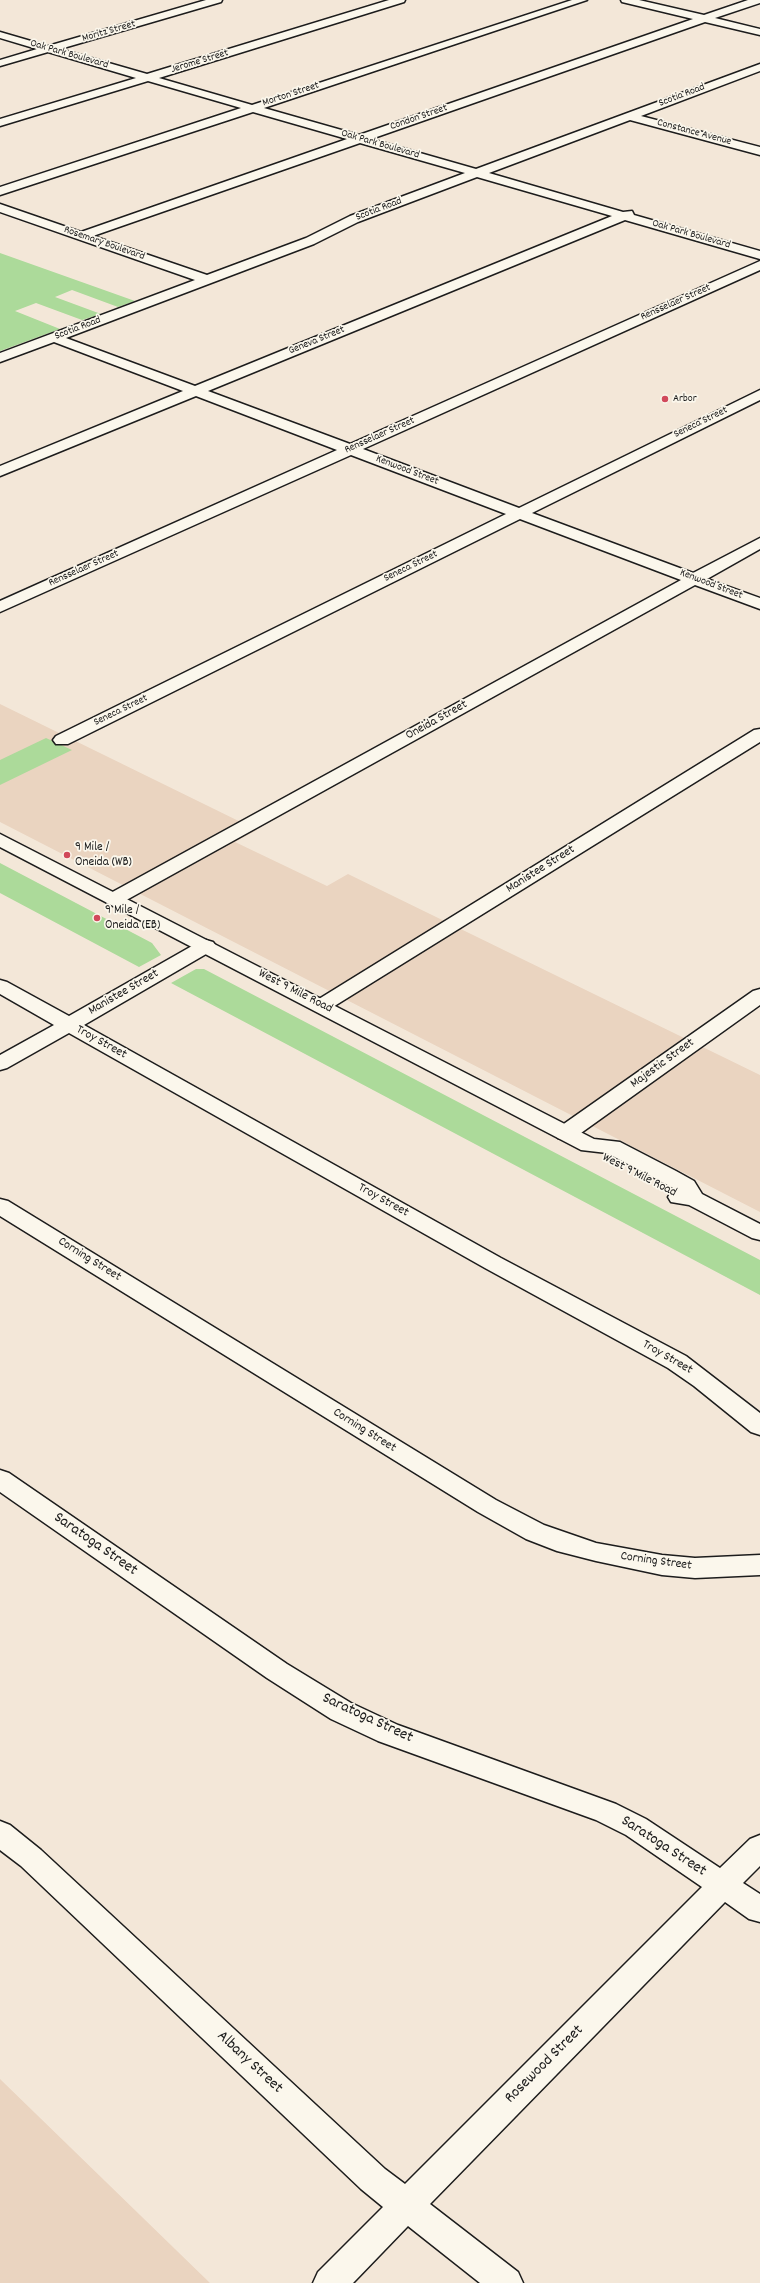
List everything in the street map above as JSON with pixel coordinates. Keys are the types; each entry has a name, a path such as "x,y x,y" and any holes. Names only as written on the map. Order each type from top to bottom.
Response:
{"street":[{"name":"Moritz Street","path":"0,63 217,0"},
{"name":"Jerome Street","path":"0,123 400,0"},
{"name":"Morton Street","path":"0,191 582,0"},
{"path":"626,0 760,27"},
{"path":"645,0 760,32"},
{"name":"Condon Street","path":"81,236 758,0"},
{"name":"Oak Park Boulevard","path":"0,29 60,46 252,108 365,137 629,213 760,248"},
{"name":"Oak Park Boulevard","path":"0,35 48,49 264,104 365,137"},
{"name":"Scotia Road","path":"0,358 310,242 354,219 760,67"},
{"name":"Constance Avenue","path":"629,116 760,151"},
{"name":"Rosemary Boulevard","path":"0,208 208,280"},
{"name":"Oak Park Boulevard","path":"629,213 760,255"},
{"name":"Geneva Street","path":"0,471 629,213"},
{"name":"Rensselaer Street","path":"0,607 760,265"},
{"name":"Kenwood Street","path":"55,338 760,604"},
{"name":"Seneca Street","path":"62,740 760,394"},
{"name":"Oneida Street","path":"114,899 760,543"},
{"name":"Manistee Street","path":"321,1006 760,734"},
{"name":"West 9 Mile Road","path":"0,840 589,1145 599,1157 649,1183 675,1196 694,1199 760,1233"},
{"name":"Manistee Street","path":"0,1064 206,946"},
{"name":"Troy Street","path":"0,986 493,1263 677,1362 703,1380 760,1426"},
{"name":"Majestic Street","path":"566,1133 760,995"},
{"name":"Corning Street","path":"0,1206 487,1506 535,1532 566,1544 636,1561 695,1568 760,1565"},
{"name":"Saratoga Street","path":"0,1479 277,1671 341,1711 388,1732 606,1812 636,1827 760,1910"},
{"name":"Albany Street","path":"0,1833 31,1858 373,2180 506,2283"},
{"name":"Rosewood Street","path":"330,2283 760,1847"}],"shaded area":[{"path":"0,704 257,830 235,842 327,886 348,874 760,1075 760,1212 0,822"},
{"path":"0,2079 210,2283 0,2283"}],"green space":[{"path":"0,253 135,301 118,307 72,290 55,297 101,314 82,320 36,303 15,311 60,329 0,351"},
{"path":"46,738 72,750 0,785 0,760"},
{"path":"0,863 152,943 161,955 139,967 0,893"},
{"path":"196,969 204,969 760,1260 760,1295 171,983"}],"place":[{"name":"Arbor","path":"665,399"},
{"name":"9 Mile / Oneida (WB)","path":"67,855"},
{"name":"9 Mile / Oneida (EB)","path":"97,918"}]}
